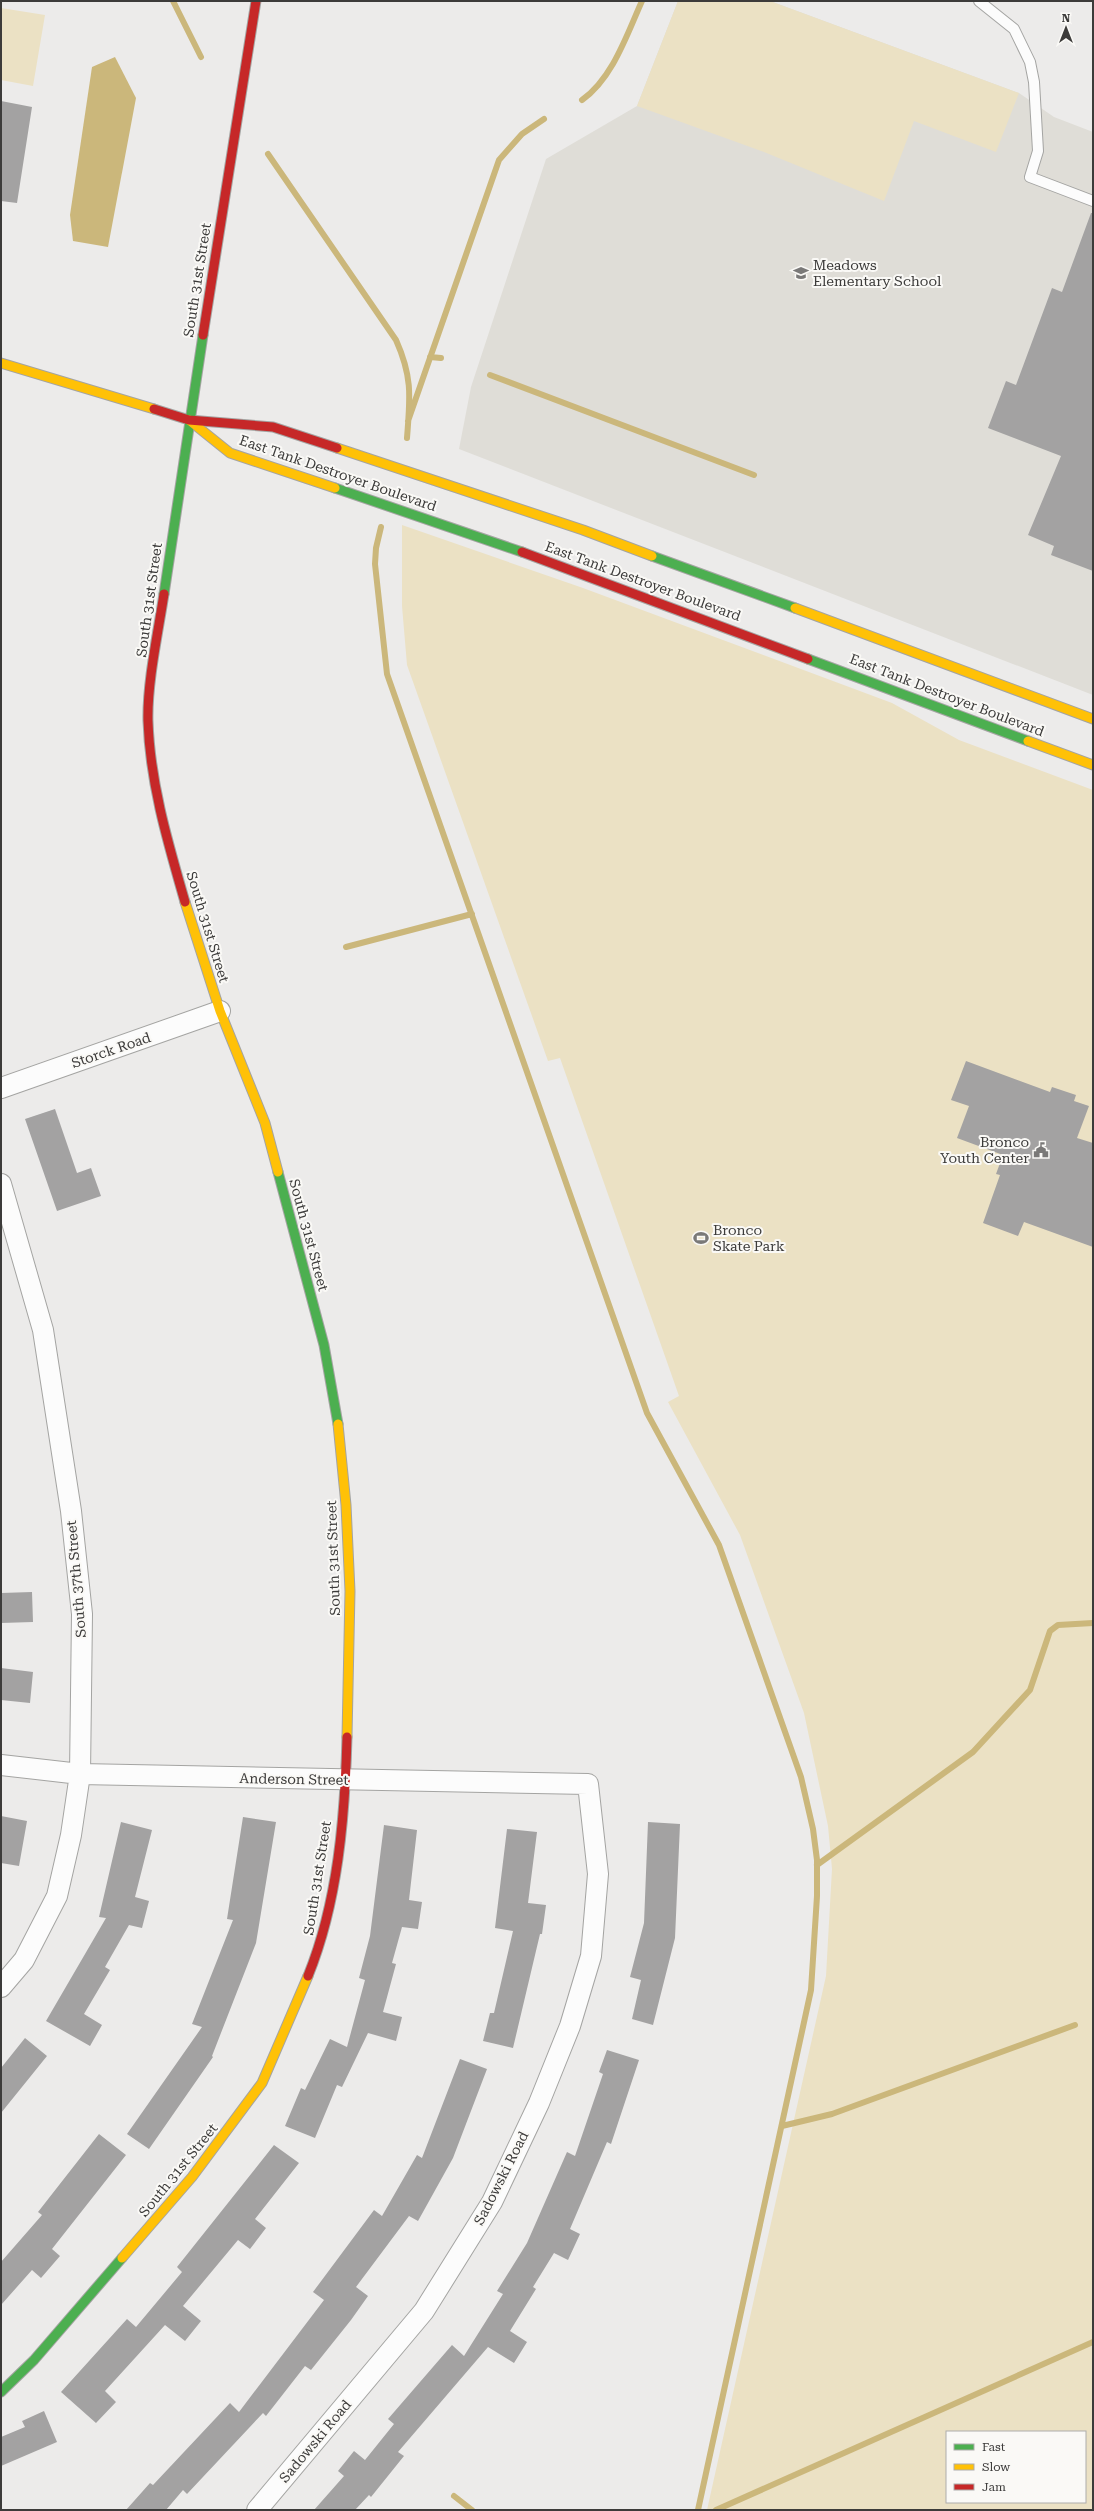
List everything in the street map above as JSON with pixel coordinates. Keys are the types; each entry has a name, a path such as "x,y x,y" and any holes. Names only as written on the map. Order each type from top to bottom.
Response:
{"street":[{"name":"South 31st Street","path":"1,2392 34,2360 192,2177 262,2083 295,2009 322,1941 337,1859 346,1780 350,1591 340,1432 324,1345 265,1123 220,1011 194,933 163,826 152,767 148,720 154,662 188,420 256,1"},
{"name":"East Tank Destroyer Boulevard","path":"1,362 188,420 273,427 582,530 1093,719"},
{"name":"East Tank Destroyer Boulevard","path":"188,420 230,453 487,538 1093,765"},
{"name":"Storck Road","path":"1,1088 220,1011"},
{"name":"South 37th Street","path":"1,1184 43,1330 71,1511 82,1614 80,1774 71,1835 57,1896 24,1960 1,1987"},
{"name":"Anderson Street","path":"1,1765 80,1774 588,1784"},
{"name":"Sadowski Road","path":"258,2510 424,2310 492,2202 539,2102 570,2026 591,1956 598,1874 588,1784"}],"lane":[{"path":"979,1 1014,29 1030,62 1034,82 1038,151 1030,177 1093,201"}],"shaded area":[{"name":"Meadows Elementary School","path":"678,1 770,1 1019,93 1054,117 1093,132 1093,695 459,449 471,387 546,159 637,106"},
{"path":"678,1 770,1 1019,93 996,152 914,121 884,201 764,152 637,106"},
{"path":"1,8 45,15 33,86 1,80"},
{"path":"115,57 136,98 108,247 73,241 70,215 92,67"},
{"path":"402,525 583,588 892,703 959,740 1093,790 1093,2510 707,2510 826,1976 832,1869 828,1826 804,1713 740,1535 668,1402 679,1396 560,1058 548,1061 407,665 402,606"}],"building":[{"path":"1,101 32,107 17,203 1,201"},
{"path":"1091,213 1093,213 1093,571 1051,555 1054,546 1028,535 1061,456 988,428 1006,381 1016,385 1052,288 1062,292"},
{"name":"Bronco Youth Center","path":"966,1061 1050,1092 1052,1087 1076,1095 1074,1101 1089,1106 1077,1138 1093,1143 1093,1247 1024,1222 1018,1236 983,1223 1000,1175 996,1174 1003,1155 957,1138 969,1106 951,1100"},
{"path":"55,1109 77,1173 91,1168 101,1196 57,1211 25,1119"},
{"path":"32,1592 33,1622 1,1623 1,1593"},
{"path":"1,1668 33,1672 30,1703 1,1700"},
{"path":"1,1816 27,1821 19,1866 1,1863"},
{"path":"243,1817 276,1822 256,1943 212,2056 213,2057 149,2149 127,2134 202,2027 192,2024 233,1920 227,1919"},
{"path":"121,1822 152,1830 135,1897 149,1901 142,1928 129,1925 105,1967 110,1970 84,2014 102,2025 90,2046 46,2021 106,1918 99,1917"},
{"path":"648,1822 680,1824 675,1938 653,2025 632,2019 641,1980 630,1977 644,1923"},
{"path":"384,1825 417,1830 409,1900 422,1902 418,1929 402,1927 392,1963 396,1964 383,2012 402,2017 396,2041 368,2033 342,2087 337,2085 315,2138 285,2126 301,2088 305,2090 330,2039 347,2047 365,1980 359,1978 370,1936"},
{"path":"507,1829 537,1832 528,1903 546,1905 542,1934 540,1934 513,2048 483,2041 490,2013 494,2013 513,1931 495,1928"},
{"path":"25,2038 47,2056 1,2113 1,2068"},
{"path":"607,2050 639,2060 611,2144 607,2142 570,2229 580,2234 568,2260 554,2253 533,2287 536,2289 510,2331 527,2342 514,2363 488,2347 398,2452 404,2456 371,2497 369,2495 355,2510 314,2510 344,2476 338,2471 354,2451 365,2460 394,2424 388,2419 452,2345 464,2356 503,2294 497,2291 527,2243 567,2152 575,2156 603,2074 599,2072"},
{"path":"460,2059 487,2069 453,2158 418,2221 409,2216 356,2287 368,2296 351,2320 311,2370 305,2366 266,2416 263,2413 187,2494 183,2490 166,2510 126,2510 150,2483 153,2485 230,2403 239,2412 324,2300 313,2292 374,2210 382,2216 417,2155 422,2158"},
{"path":"99,2134 126,2155 52,2249 60,2256 41,2278 32,2270 1,2305 1,2262 42,2215 38,2212"},
{"path":"274,2145 299,2163 255,2219 266,2228 250,2249 238,2240 183,2306 201,2321 185,2341 165,2325 105,2391 116,2402 96,2423 61,2392 127,2319 136,2327 182,2272 177,2267"},
{"path":"44,2411 57,2442 1,2466 1,2437 25,2427 22,2421"}],"waterway":[{"path":"173,1 201,57"},
{"path":"582,100 593,91 611,68 625,41 642,1"},
{"path":"408,421 499,160 522,134 544,119"},
{"path":"268,154 396,340 408,377 409,411 407,438"},
{"path":"430,357 441,358"},
{"path":"490,375 754,475"},
{"path":"381,527 376,548 375,564 387,674 647,1413 719,1545 801,1777 813,1829 817,1860 817,1896 811,1990 698,2510"},
{"path":"346,947 472,914"},
{"path":"817,1865 973,1752 1030,1690 1050,1631 1058,1625 1093,1623"},
{"path":"782,2126 832,2114 1075,2025"},
{"path":"716,2510 1093,2342"},
{"path":"454,2496 472,2510"}],"traffic: fast":[{"path":"164,594 203,335"},
{"path":"335,488 522,552"},
{"path":"652,556 795,608"},
{"path":"808,659 1028,741"},
{"path":"278,1172 324,1345 338,1424"},
{"path":"1,2392 34,2360 122,2258"}],"traffic: slow":[{"path":"1,363 154,409"},
{"path":"189,420 230,453 335,488"},
{"path":"337,448 583,530 652,556"},
{"path":"795,608 1093,719"},
{"path":"1028,741 1093,765"},
{"path":"185,902 220,1011 265,1123 278,1172"},
{"path":"338,1424 346,1505 350,1591 347,1737"},
{"path":"122,2258 192,2177 262,2083 308,1976"}],"traffic: jam":[{"path":"203,335 256,1"},
{"path":"154,409 189,420 273,427 337,448"},
{"path":"522,552 808,659"},
{"path":"164,594 149,691 149,744 161,813 185,902"},
{"path":"308,1976 326,1919 338,1859 342,1828 347,1737"}],"place":[{"name":"Meadows Elementary School","path":"801,273"},
{"name":"Bronco Youth Center","path":"1041,1150"},
{"name":"Bronco Skate Park","path":"701,1238"}]}
